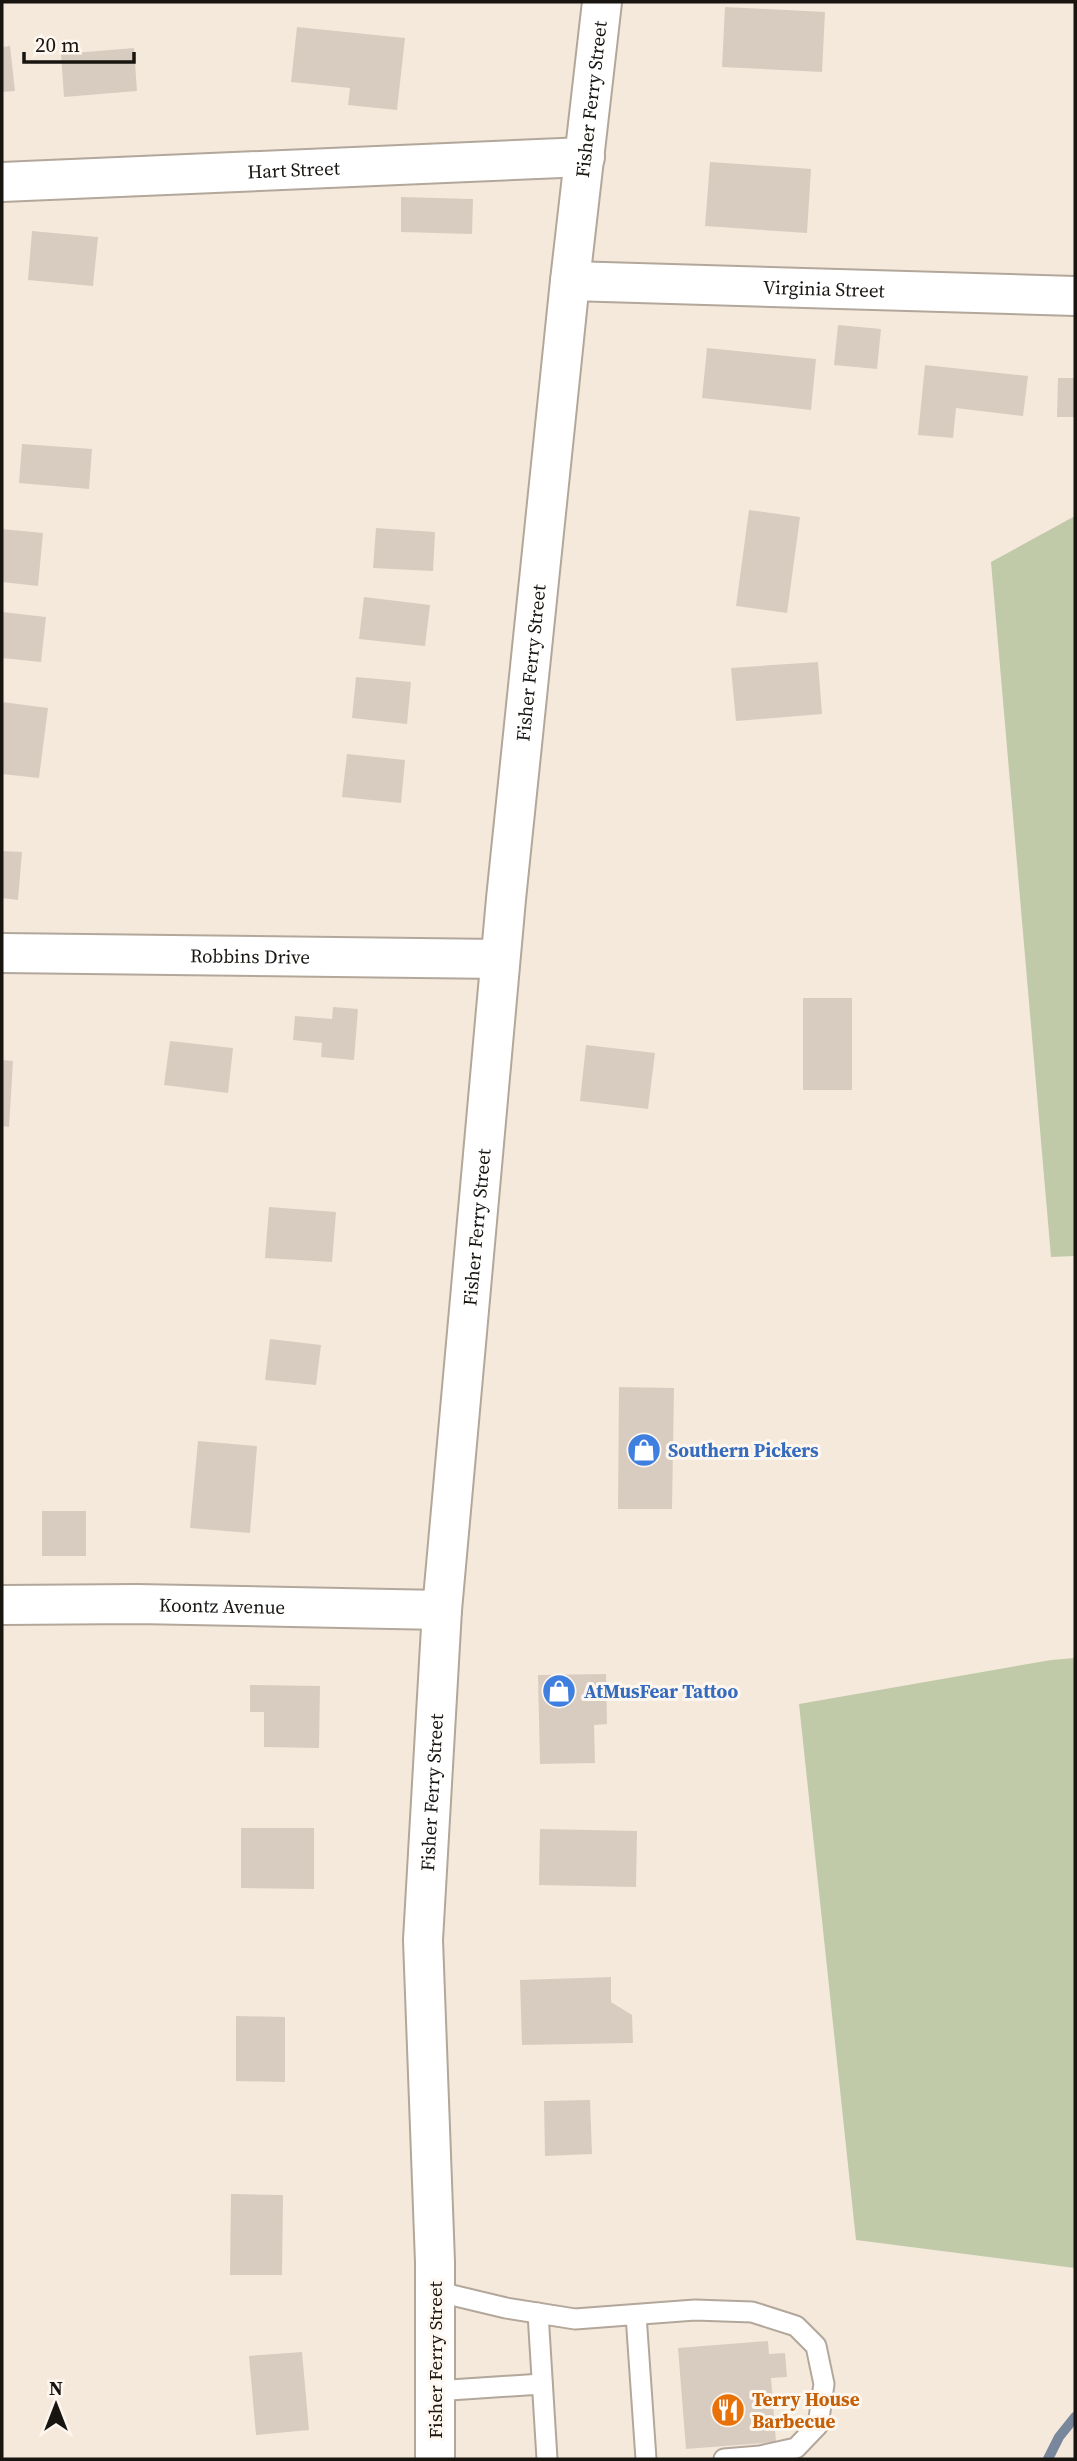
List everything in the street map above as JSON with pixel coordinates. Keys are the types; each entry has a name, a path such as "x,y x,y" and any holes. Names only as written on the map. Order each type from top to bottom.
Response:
{"street":[{"name":"Fisher Ferry Street","path":"435,2459 435,2291 423,1940 442,1611 500,959 570,281 602,2"},
{"name":"Hart Street","path":"2,182 585,157"},
{"name":"Virginia Street","path":"570,281 1075,296"},
{"name":"Robbins Drive","path":"2,953 500,959"},
{"name":"Koontz Avenue","path":"2,1605 137,1604 442,1611"}],"lane":[{"path":"435,2291 575,2319 695,2310 752,2312 796,2326 817,2346 824,2384 818,2425 796,2448 760,2456 724,2459"},
{"path":"538,2313 547,2459"},
{"path":"636,2315 646,2459"},
{"path":"435,2391 542,2384"}],"green space":[{"path":"1075,516 1075,1256 1051,1257 991,562"},
{"path":"1075,1658 1075,2268 856,2240 799,1704"}],"building":[{"path":"725,7 825,12 822,72 722,67"},
{"path":"297,27 405,38 397,110 348,105 350,88 291,82"},
{"path":"10,46 15,91 2,92 2,47"},
{"path":"134,48 137,91 64,97 61,54"},
{"path":"710,162 811,169 807,233 705,226"},
{"path":"401,197 473,199 472,234 401,232"},
{"path":"32,231 98,237 93,286 28,280"},
{"path":"838,325 881,329 877,369 834,365"},
{"path":"707,348 816,359 811,410 702,398"},
{"path":"925,365 1028,376 1023,416 956,408 953,438 918,435"},
{"path":"1058,378 1075,378 1075,417 1057,417"},
{"path":"22,444 92,449 89,489 19,483"},
{"path":"749,510 800,517 787,613 736,606"},
{"path":"376,528 435,532 433,571 373,568"},
{"path":"2,529 43,533 38,586 2,582"},
{"path":"364,597 430,605 425,646 359,639"},
{"path":"2,612 46,617 41,662 2,658"},
{"path":"818,662 822,714 736,721 731,668"},
{"path":"356,677 411,682 407,724 352,718"},
{"path":"2,702 48,708 39,778 2,774"},
{"path":"347,754 405,760 401,803 342,797"},
{"path":"2,851 22,852 18,900 2,898"},
{"path":"803,998 852,998 852,1090 803,1090"},
{"path":"333,1007 358,1009 354,1060 321,1057 322,1043 293,1040 295,1016 332,1019"},
{"path":"170,1041 233,1048 228,1093 164,1085"},
{"path":"586,1045 655,1053 648,1109 580,1101"},
{"path":"2,1060 13,1061 9,1127 2,1126"},
{"path":"269,1207 336,1212 332,1262 265,1258"},
{"path":"270,1339 321,1345 316,1385 265,1380"},
{"path":"619,1387 674,1388 672,1509 618,1509"},
{"path":"198,1441 257,1446 250,1533 190,1528"},
{"path":"42,1511 86,1511 86,1556 42,1556"},
{"path":"606,1674 607,1724 594,1725 595,1763 540,1764 538,1675"},
{"path":"250,1685 320,1686 319,1748 264,1747 264,1712 250,1712"},
{"path":"241,1828 314,1828 314,1889 241,1888"},
{"path":"540,1829 637,1831 636,1887 539,1885"},
{"path":"611,1977 611,2002 632,2015 633,2043 522,2045 520,1980"},
{"path":"236,2016 285,2017 285,2082 236,2081"},
{"path":"590,2100 592,2154 545,2156 544,2101"},
{"path":"231,2194 283,2195 282,2275 230,2275"},
{"name":"Terry House Barbecue","path":"768,2341 769,2354 785,2353 787,2377 771,2378 776,2442 686,2449 678,2348"},
{"path":"302,2352 309,2430 256,2435 249,2356"}],"waterway":[{"path":"1048,2459 1059,2437 1075,2417"}],"place":[{"name":"Southern Pickers","path":"644,1450"},
{"name":"AtMusFear Tattoo","path":"559,1691"},
{"name":"Terry House Barbecue","path":"728,2410"}]}
